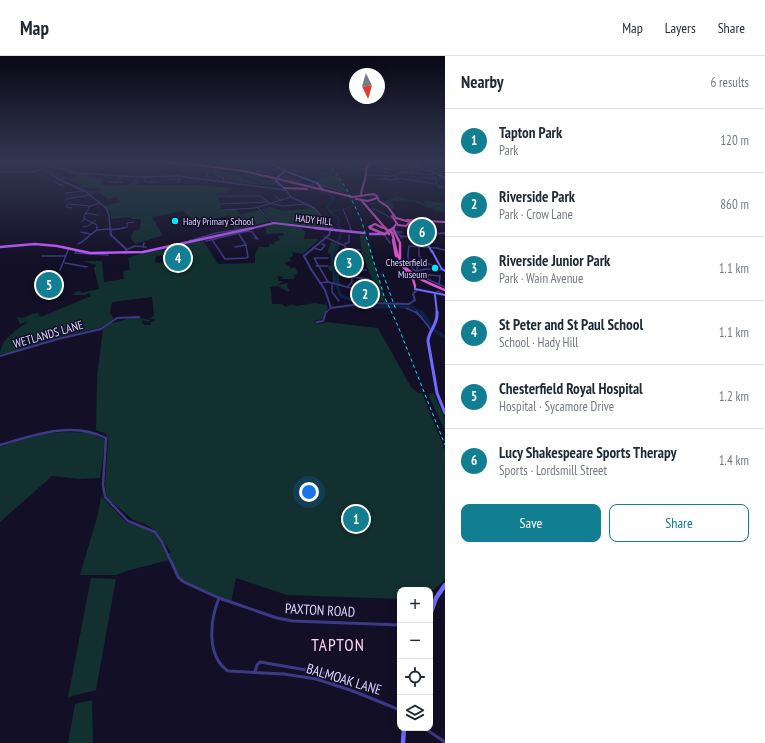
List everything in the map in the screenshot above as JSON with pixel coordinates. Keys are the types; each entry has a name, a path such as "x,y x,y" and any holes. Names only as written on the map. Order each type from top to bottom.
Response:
{"highway":[{"path":"335,194 381,203"},
{"path":"339,194 354,197 369,194"},
{"path":"369,194 377,197 381,203 400,220"},
{"path":"360,197 395,241 400,259 413,273 445,293"},
{"path":"377,197 367,203 389,234 396,256 400,264 413,279 415,286"},
{"path":"392,214 395,221 401,225 405,226 409,222"},
{"path":"392,214 409,222"},
{"path":"395,221 445,222"},
{"path":"384,234 372,229 370,226 378,225 389,234"},
{"path":"394,228 400,244 400,259"},
{"path":"400,264 415,276 445,293"}],"main road":[{"path":"394,228 395,221"},
{"path":"409,222 425,238 444,270"},
{"name":"HADY HILL","path":"0,247 41,245 68,248 76,251 96,254 150,252 212,239 252,227 274,223 331,228 364,233"},
{"path":"370,234 384,234 401,225"},
{"path":"405,226 417,230"},
{"path":"415,286 418,290 435,294 445,293"},
{"path":"435,294 437,319 428,336 428,341 437,393 445,413"},
{"path":"433,606 436,598 445,585"},
{"path":"403,743 404,731"}],"street":[{"path":"289,194 291,197 317,210 331,228 325,237 304,256 308,266 326,293 328,304 331,308"},
{"path":"66,199 90,195 108,211 110,229 114,240 125,252 135,246 146,247"},
{"path":"218,196 260,196 269,202 285,206 306,204"},
{"path":"275,196 280,200"},
{"path":"220,204 269,202 291,197"},
{"path":"222,210 257,207 269,202"},
{"path":"72,208 67,208 66,206 68,204 82,204 90,206 100,203"},
{"path":"85,219 84,216 90,206"},
{"path":"257,207 269,221 274,223"},
{"path":"373,208 395,221"},
{"path":"343,209 352,232"},
{"path":"86,213 98,215"},
{"path":"386,215 392,214"},
{"path":"85,219 97,225 97,230"},
{"path":"82,227 88,226 96,220"},
{"path":"78,244 83,242 86,237 97,230 127,227 127,223 134,222"},
{"path":"425,222 436,233"},
{"name":"HADY HILL","path":"172,247 176,244 216,233 252,227"},
{"path":"81,232 90,234"},
{"path":"212,239 226,260 248,258 246,245 238,232"},
{"name":"HADY HILL","path":"238,232 252,232 256,237"},
{"path":"402,232 396,232 401,237 425,238"},
{"path":"422,235 445,232"},
{"path":"384,234 389,234 390,243"},
{"path":"427,241 434,242 429,234"},
{"path":"325,237 344,244 349,242 349,235"},
{"name":"HADY HILL","path":"206,241 212,239"},
{"path":"143,247 144,243"},
{"path":"312,248 321,250 324,245 322,244"},
{"path":"344,244 345,265 352,270 366,270"},
{"path":"235,247 246,245"},
{"path":"418,272 411,268 407,257 410,245 445,250"},
{"path":"418,272 417,268 421,262 419,247"},
{"path":"60,270 65,263 65,256 68,248"},
{"path":"345,248 360,250"},
{"name":"HADY HILL","path":"76,251 75,252 84,254 108,255"},
{"path":"42,256 65,256"},
{"path":"344,256 361,258"},
{"path":"328,258 314,258 316,266 328,278 328,282"},
{"path":"421,262 436,266"},
{"path":"65,263 87,267"},
{"path":"316,266 328,266"},
{"path":"418,272 426,269 444,270"},
{"path":"348,286 352,282 352,270"},
{"path":"438,284 440,275 429,275 427,278 438,284 445,287"},
{"path":"352,277 365,280 369,279"},
{"path":"320,283 328,282 351,288"},
{"path":"333,284 332,292 338,301"},
{"path":"317,322 323,321 325,313 331,308 363,303 409,304 414,301 413,294 418,290"},
{"path":"406,308 423,318 428,328 432,329"},
{"name":"WETLANDS LANE","path":"0,356 58,339 100,329 117,318 139,317"},
{"name":"PAXTON ROAD","path":"0,445 39,433 67,430 94,432 106,438 103,485 105,497 128,521 155,532 162,542 178,577 184,582 219,598 278,618 293,621 397,625"},
{"name":"BALMOAK LANE","path":"219,598 216,603 212,628 216,660 228,671 280,674 319,680 397,709"},
{"name":"BALMOAK LANE","path":"255,672 257,664 260,662 324,673"},
{"path":"428,731 445,742"}],"green space":[{"path":"101,194 216,194 222,210 234,209 240,214 260,210 269,222 235,229 231,224 230,215 198,223 183,211 152,217 162,234 161,236 135,244 131,238 133,231 140,229 141,219 131,219 131,217 111,219 111,213 104,206 120,202 117,197 108,199"},
{"path":"397,197 421,202 426,205 424,201 445,203 445,212 433,210 434,209 432,208 439,206 438,208 440,205 428,208 409,201 399,200 390,202 393,204 394,209 382,202"},
{"path":"270,207 284,211 313,208 330,229 271,222 262,209"},
{"path":"277,224 302,228 302,230 305,231 304,239 319,239 303,254 292,252 293,256 290,258 291,261 284,263 291,268 290,269 294,267 298,274 292,275 295,276 294,279 282,279 283,277 277,276 279,281 283,281 278,285 288,283 287,287 290,290 288,292 278,286 269,287 271,289 272,304 282,304 286,307 293,304 295,306 315,303 327,305 328,308 322,319 314,321 319,324 326,322 378,328 411,387 418,393 422,393 445,450 445,579 434,590 433,587 397,587 397,599 287,595 236,578 231,602 184,582 178,577 168,553 171,552 156,531 147,525 133,520 107,498 105,485 108,440 106,434 96,430 97,377 103,329 112,323 135,317 150,320 149,322 142,320 142,322 144,325 151,325 150,323 156,320 149,318 154,316 152,297 112,302 110,313 114,319 102,327 0,354 6,340 15,331 29,321 20,324 17,317 24,318 31,314 38,313 41,317 91,296 89,293 85,295 74,295 75,292 80,291 81,293 99,289 94,268 96,265 82,261 102,261 104,282 124,279 123,271 130,270 128,258 143,253 170,248 174,253 171,255 156,256 155,262 158,263 184,258 185,255 179,251 177,246 203,240 218,264 255,263 255,254 259,247 269,247 270,243 275,245 274,242 280,240 278,236 284,236 283,233 266,234 266,228 264,225"},
{"path":"365,234 386,303 383,301 363,302 349,297 351,290 355,291 364,287 375,287 362,254 360,235"},
{"path":"331,242 340,243 336,255 339,268 339,282 342,285 333,283 333,273 328,267 331,265 331,254 328,253 328,250"},
{"path":"430,393 434,394 445,419 445,431 429,396"},
{"path":"67,432 93,433 105,440 100,478 79,479 52,476 0,522 0,447 39,434"},
{"path":"101,496 126,522 154,533 161,543 169,560 126,571 117,575 80,575 98,514"},
{"path":"91,578 116,579 96,690 68,697"},
{"path":"92,700 93,743 68,743 75,704"}],"waterway":[{"path":"328,194 334,198 327,208 332,214 339,218 338,225 341,229"},
{"path":"384,203 409,200 445,212"},
{"path":"369,204 380,203"},
{"path":"358,205 363,204"},
{"path":"331,212 354,206"},
{"path":"341,229 342,230 334,256 337,286 341,296 369,307 412,307 422,313"},
{"path":"422,313 427,319 431,328 445,337"}],"railway":[{"path":"349,194 361,219 384,296 398,326 445,445"},
{"path":"383,274 396,310"}],"place":[{"name":"Hady Primary School","path":"175,221"},
{"name":"Lucy Shakespeare Sports Therapy","path":"422,232"},
{"name":"St Peter and St Paul School","path":"178,258"},
{"name":"Riverside Junior Park","path":"349,263"},
{"name":"Chesterfield Museum","path":"435,268"},
{"name":"Chesterfield Royal Hospital","path":"49,285"},
{"name":"Riverside Park","path":"365,294"},
{"name":"Tapton Park","path":"356,519"}],"district":[{"name":"TAPTON","path":"338,645"}]}
